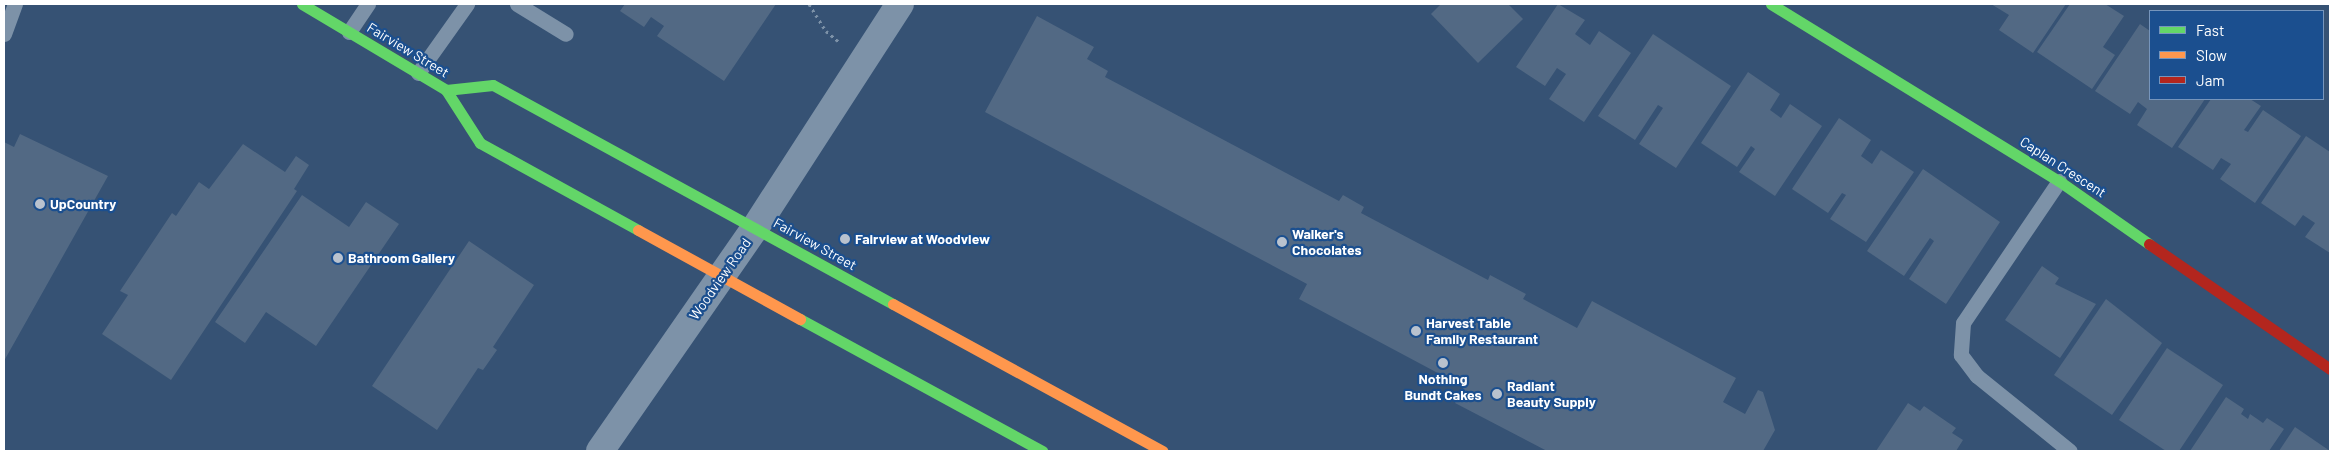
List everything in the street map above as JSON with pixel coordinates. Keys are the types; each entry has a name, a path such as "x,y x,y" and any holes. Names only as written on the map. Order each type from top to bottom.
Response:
{"main road":[{"name":"Fairview Street","path":"302,4 446,90 480,143 721,278 1042,451"},
{"name":"Caplan Crescent","path":"1770,4 2059,181 2330,370"},
{"name":"Fairview Street","path":"446,90 493,85 1163,451"}],"street":[{"name":"Woodview Road","path":"600,451 755,228 900,4"}],"lane":[{"path":"4,34 16,4"},
{"path":"349,32 368,4"},
{"path":"418,73 467,4"},
{"path":"517,4 566,34"},
{"path":"2059,181 1964,323 1961,355 1977,376 2070,451"}],"path":[{"path":"809,4 826,31 863,61"}],"building":[{"path":"625,4 776,4 724,81 657,36 664,26 651,17 644,27 620,11"},
{"path":"1441,4 1508,4 1523,19 1478,63 1431,14"},
{"path":"1558,4 1585,20 1575,34 1590,45 1599,31 1631,53 1584,122 1549,99 1566,74 1557,68 1545,86 1516,67"},
{"path":"1991,4 2066,4 2033,53 1999,30 2009,15"},
{"path":"2070,4 2105,4 2124,16 2103,47 2115,55 2092,89 2037,52"},
{"path":"1037,16 1094,47 1087,59 1108,71 1105,77 1339,201 1343,195 1364,207 1361,213 1488,280 1490,275 1526,294 1523,299 1577,328 1592,301 1736,378 1723,402 1745,414 1758,390 1763,392 1775,430 1763,451 1547,451 1455,403 1464,387 1299,299 1307,284 985,112"},
{"path":"2140,24 2149,30 2149,100 2204,100 2172,148 2137,125 2147,109 2138,102 2130,114 2095,91"},
{"path":"1653,34 1731,86 1676,168 1639,144 1663,108 1658,105 1635,140 1598,116"},
{"path":"1748,72 1780,94 1770,110 1781,118 1790,104 1822,126 1775,196 1739,172 1755,149 1751,146 1737,167 1701,143"},
{"path":"2210,100 2252,100 2261,106 2244,130 2248,132 2263,110 2301,136 2255,203 2220,179 2231,164 2221,158 2213,170 2178,147"},
{"path":"1839,118 1871,140 1861,156 1872,164 1881,150 1914,172 1866,242 1830,219 1846,195 1842,193 1828,213 1792,189"},
{"path":"20,134 108,176 4,361 4,142 14,147"},
{"path":"2306,136 2330,152 2330,253 2305,237 2315,223 2303,215 2295,226 2261,203"},
{"path":"243,144 285,172 296,156 309,165 294,189 297,191 171,380 102,334 128,295 120,291 172,213 176,216 199,182 209,189"},
{"path":"1923,169 2000,222 1946,304 1909,279 1934,241 1930,238 1904,276 1867,251"},
{"path":"302,195 349,227 366,202 399,224 316,346 266,312 245,343 215,322"},
{"path":"469,241 534,285 493,347 497,350 483,370 478,368 437,430 372,386"},
{"path":"2042,266 2059,278 2055,284 2096,304 2060,358 2005,320"},
{"path":"2106,299 2162,343 2112,415 2054,375"},
{"path":"2167,348 2223,385 2179,451 2166,451 2119,420"},
{"path":"2226,397 2244,409 2241,414 2248,419 2250,414 2263,423 2267,418 2284,429 2269,451 2190,451"},
{"path":"1908,403 1920,411 1924,406 1956,428 1952,433 1963,440 1956,451 1876,451"},
{"path":"2295,427 2330,451 2279,451"}],"traffic: fast":[{"path":"302,4 446,90 480,143 638,230"},
{"path":"1771,4 2059,181 2149,244"},
{"path":"446,90 493,85 893,304"},
{"path":"800,319 1042,451"}],"traffic: slow":[{"path":"638,230 800,319"},
{"path":"893,304 1163,451"}],"traffic: jam":[{"path":"2149,244 2330,369"}],"place":[{"name":"UpCountry","path":"40,204"},
{"name":"Fairview at Woodview","path":"845,239"},
{"name":"Walker's Chocolates","path":"1282,242"},
{"name":"Bathroom Gallery","path":"338,258"},
{"name":"Harvest Table Family Restaurant","path":"1416,331"},
{"name":"Nothing Bundt Cakes","path":"1443,363"},
{"name":"Radiant Beauty Supply","path":"1497,394"}]}
